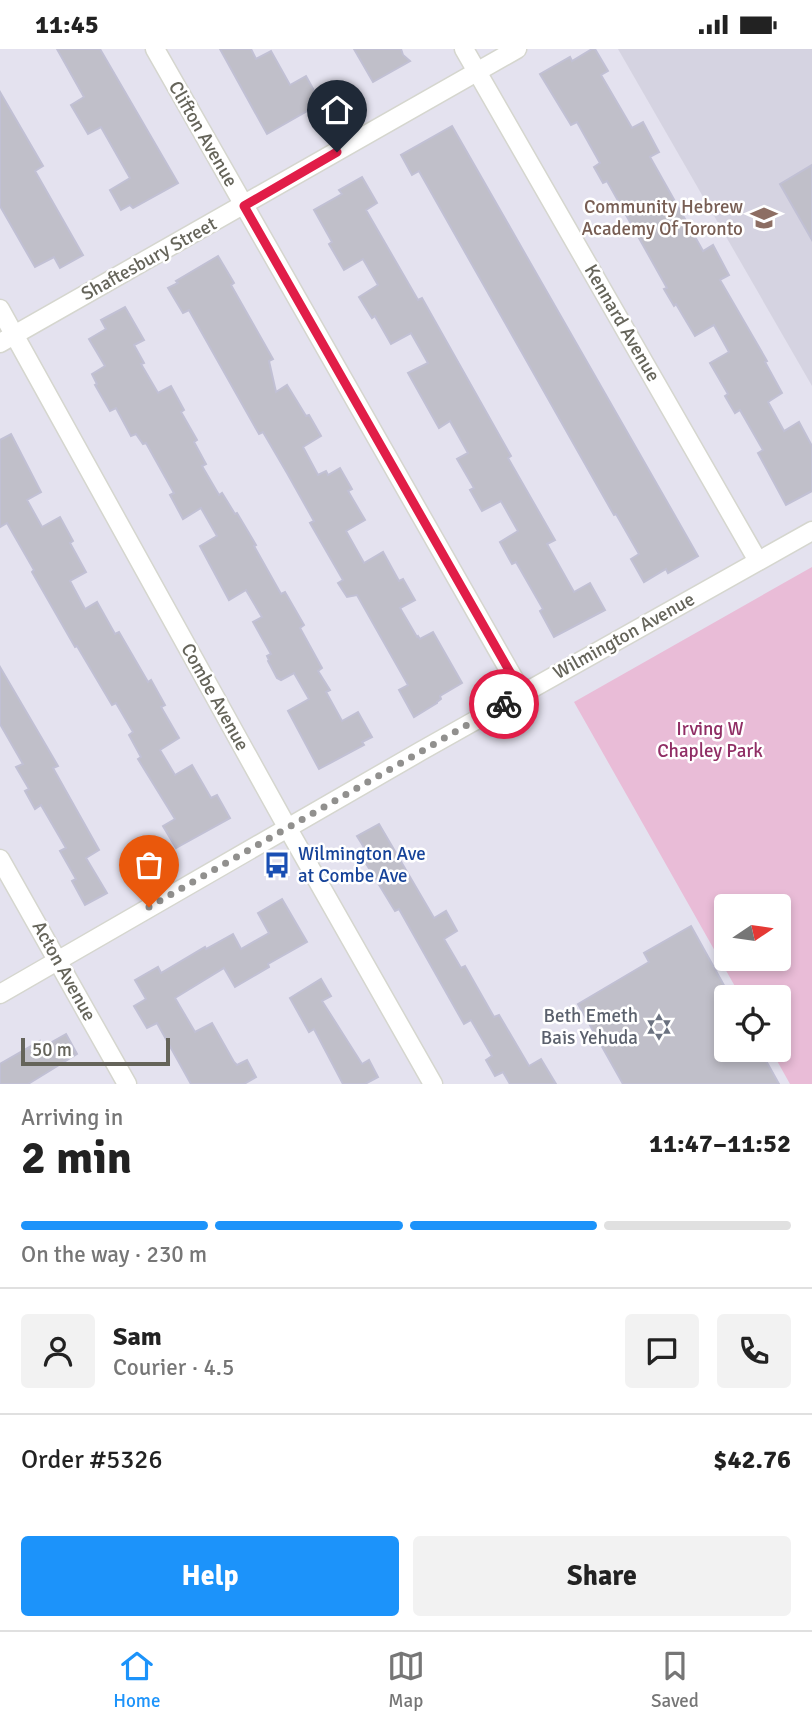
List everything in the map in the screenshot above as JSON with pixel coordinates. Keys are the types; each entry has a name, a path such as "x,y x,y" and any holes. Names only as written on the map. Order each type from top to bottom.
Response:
{"street":[{"name":"Clifton Avenue","path":"155,49 522,693"},
{"name":"Kennard Avenue","path":"464,49 758,561"},
{"name":"Shaftesbury Street","path":"7,339 517,49"},
{"name":"Combe Avenue","path":"0,309 7,339 433,1084"},
{"name":"Wilmington Avenue","path":"0,994 522,693 812,531"},
{"name":"Acton Avenue","path":"0,859 127,1084"}],"shaded area":[{"name":"Community Hebrew Academy Of Toronto","path":"618,49 812,49 812,386"}],"green space":[{"name":"Irving W Chapley Park","path":"812,567 812,1084 790,1084 778,1062 791,1062 791,985 734,985 726,971 791,971 791,894 714,894 714,949 574,702"}],"building":[{"path":"57,49 100,49 178,183 133,208 130,205 121,210 110,190 130,178 101,127 88,134 71,105 84,97"},
{"path":"220,49 251,49 256,59 271,51 290,85 306,76 321,103 267,134"},
{"path":"354,49 401,49 410,61 373,82"},
{"path":"595,49 608,71 601,75 632,128 643,122 659,152 650,157 703,251 713,245 729,275 720,280 767,361 765,362 782,393 768,402 784,431 799,422 812,446 812,491 786,505 758,453 763,450 740,410 735,413 725,396 728,394 710,363 729,352 714,325 695,336 676,304 674,306 664,289 667,288 607,181 603,183 594,167 600,163 577,122 571,125 540,74 570,57 572,61"},
{"path":"0,92 43,166 35,171 83,255 60,268 54,257 35,267 0,206"},
{"path":"452,126 698,556 668,573 666,569 644,582 631,559 639,554 616,514 614,515 419,171 412,175 401,155"},
{"path":"812,165 812,240 780,184"},
{"path":"362,177 377,203 366,210 418,300 422,298 511,456 508,458 555,540 547,544 574,592 590,583 605,610 554,637 540,611 543,609 516,562 512,564 500,542 518,531 501,501 482,511 470,490 474,488 457,459 468,453 450,421 439,428 408,373 428,363 411,333 391,344 375,316 372,318 359,297 378,285 363,259 344,270 314,210 342,194 339,190"},
{"path":"218,256 234,283 231,285 273,359 269,361 276,392 287,385 321,436 303,447 318,475 326,471 328,475 340,468 352,489 348,491 365,520 346,531 364,563 383,552 399,581 403,579 415,600 400,608 417,637 420,639 433,632 462,683 440,696 441,699 437,703 414,717 399,690 408,685 357,595 347,597 338,583 343,580 310,523 314,521 287,473 263,432 259,434 189,310 183,313 168,288"},
{"path":"125,307 144,340 134,345 144,363 141,364 158,393 171,386 184,410 181,412 197,440 194,442 206,464 202,466 219,495 222,493 235,514 237,513 281,594 285,592 304,625 300,628 322,668 318,671 330,690 326,692 342,721 358,712 372,737 362,742 364,745 319,769 288,711 309,699 294,673 281,680 277,678 268,661 267,656 271,654 253,622 262,617 246,590 229,600 200,546 217,536 201,508 183,519 170,495 174,493 146,443 143,444 136,434 131,436 116,408 110,411 95,385 97,384 92,374 105,366 89,339 106,329 101,320"},
{"path":"11,434 41,492 27,500 42,527 60,517 73,541 70,543 86,572 70,581 85,609 97,602 115,634 119,632 148,682 151,680 165,705 161,707 179,738 160,750 175,775 192,765 211,798 217,795 230,818 176,848 163,826 175,819 138,759 141,757 129,735 133,732 116,703 112,705 77,646 75,647 7,523 0,527 0,440"},
{"path":"0,667 58,766 53,768 99,850 86,858 107,893 85,905 72,881 76,879 60,851 66,848 41,805 35,809 25,791 29,789 16,767 23,764 0,724"},
{"path":"379,824 434,918 446,911 457,931 444,939 461,968 465,966 494,1017 499,1015 529,1066 541,1059 556,1084 510,1084 503,1072 495,1076 486,1060 492,1056 471,1020 464,1024 399,909 395,911 359,852 365,849 357,836"},
{"path":"282,899 307,942 235,987 224,968 175,998 195,1032 212,1023 234,1062 237,1065 247,1060 256,1077 244,1084 191,1084 157,1023 147,1028 134,1006 146,999 135,980 158,967 161,973 233,934 241,949 269,933 258,913"},
{"name":"Beth Emeth Bais Yehuda","path":"691,926 724,985 714,985 714,1062 767,1062 779,1084 623,1084 578,1004 649,962 644,953"},
{"path":"321,979 331,996 322,1001 362,1064 369,1060 378,1077 365,1084 343,1084 314,1029 309,1032 290,998"},
{"path":"66,1034 77,1054 28,1084 0,1084 0,1064 40,1041 43,1047"}],"way so far":[{"path":"149,907 504,704"}],"place":[{"name":"Community Hebrew Academy Of Toronto","path":"764,218"},
{"name":"Wilmington Ave at Combe Ave","path":"277,865"},
{"name":"Beth Emeth Bais Yehuda","path":"659,1027"}],"route":[{"path":"337,152 244,206 522,693 504,704"}]}
